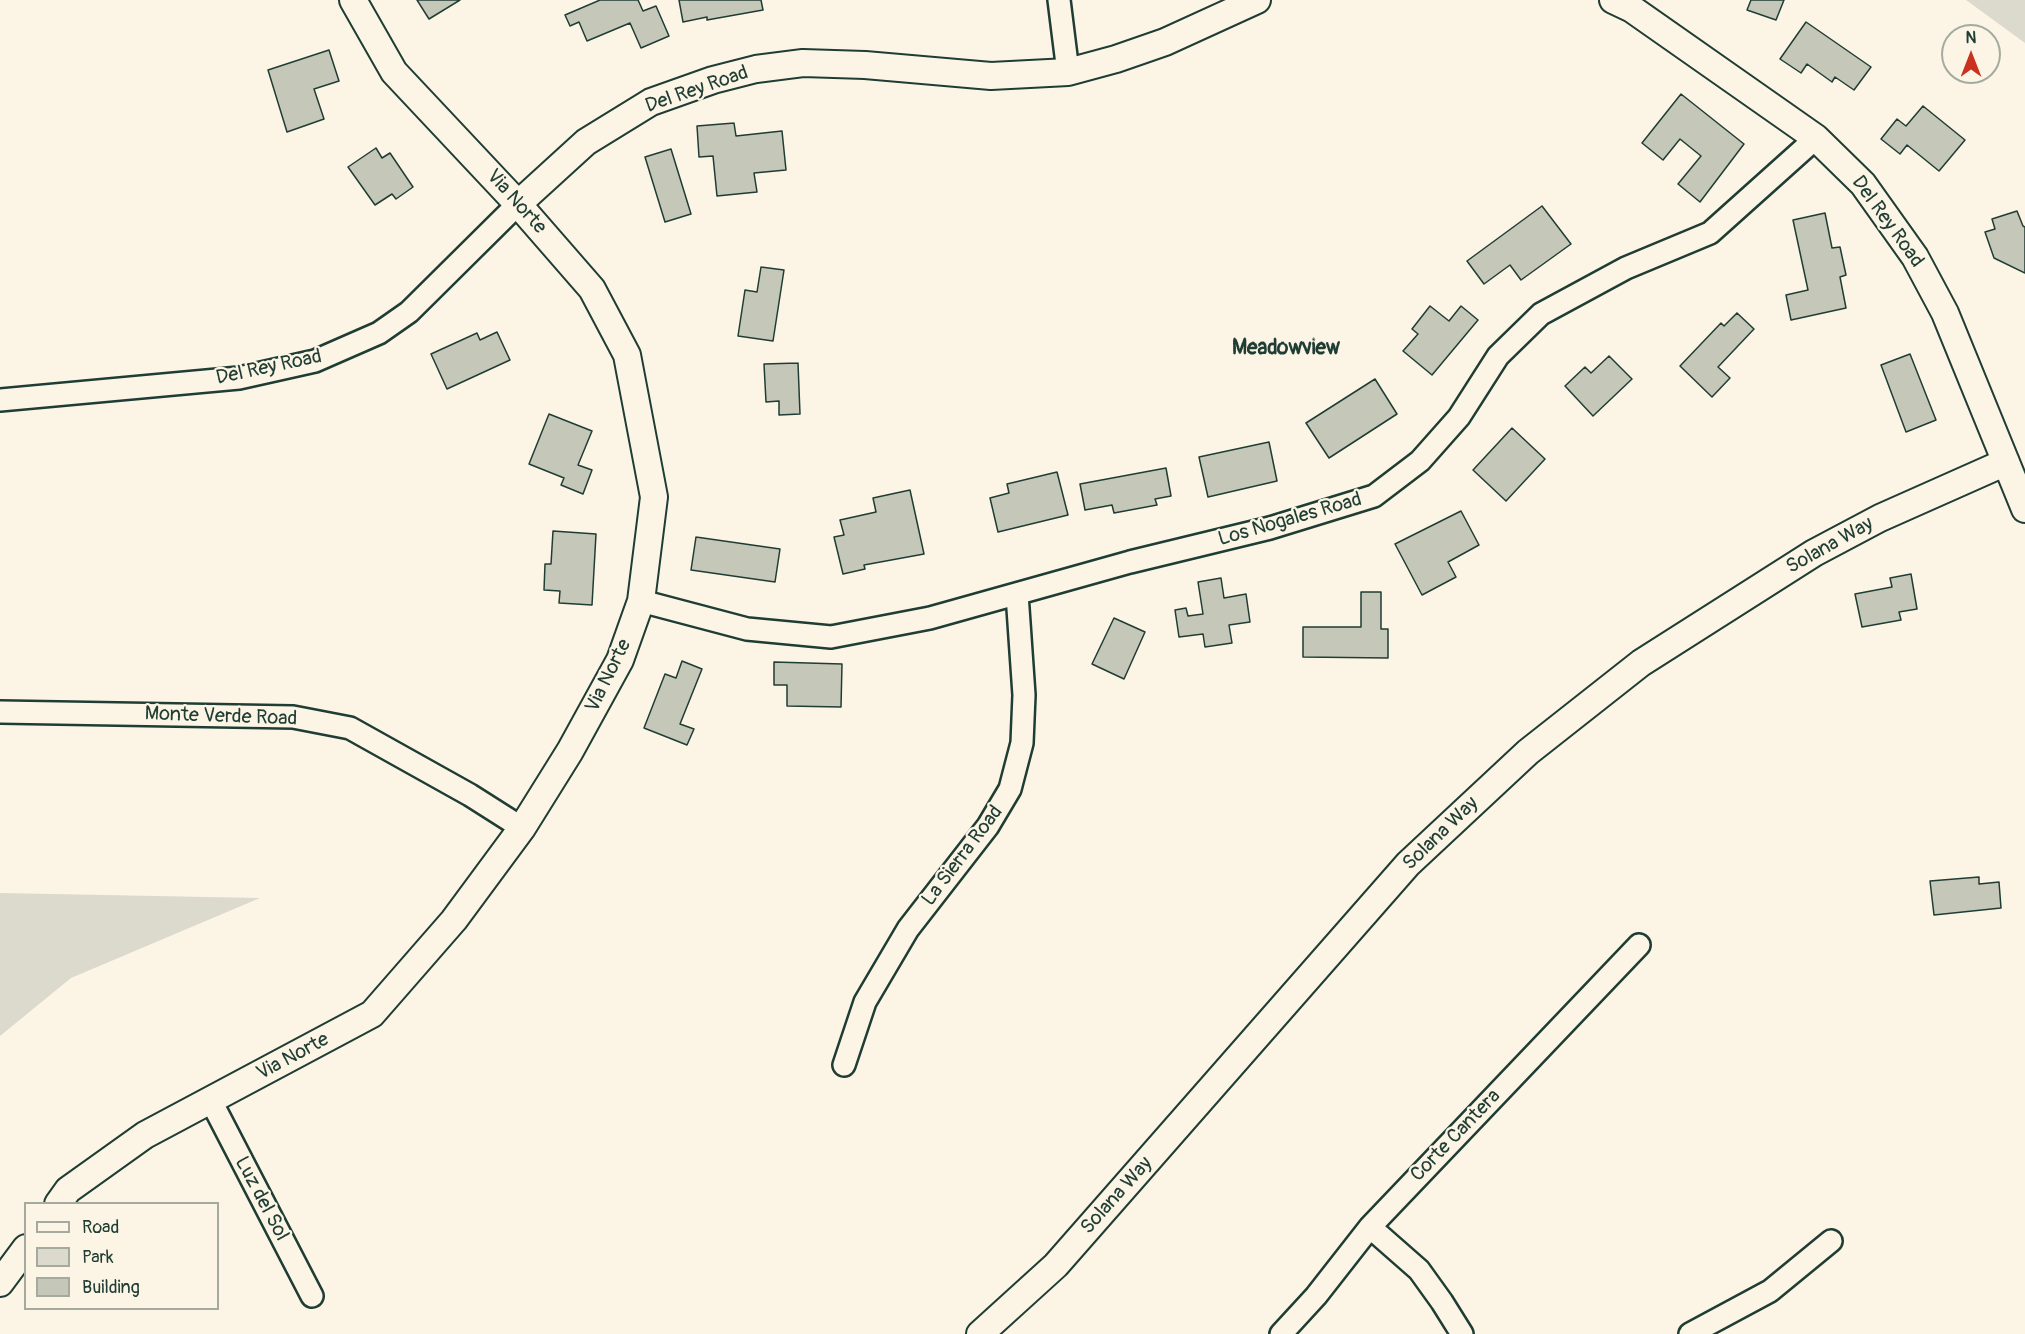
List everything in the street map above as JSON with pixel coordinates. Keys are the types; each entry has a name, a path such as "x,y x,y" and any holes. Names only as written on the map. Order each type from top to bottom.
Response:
{"street":[{"name":"Via Norte","path":"59,1202 68,1190 146,1135 372,1014 454,920 522,828 570,751 620,660 641,601 654,497 627,355 592,289 518,204 394,72 353,0"},
{"path":"1059,0 1068,72"},
{"name":"Del Rey Road","path":"0,400 239,378 315,361 379,333 409,312 518,204 586,142 651,102 713,80 756,69 803,63 865,65 991,76 1068,72 1165,42 1257,0"},
{"name":"Del Rey Road","path":"1613,0 1632,9 1816,138 1863,184 1915,257 1945,313 2025,509"},
{"name":"Los Nogales Road","path":"641,601 747,629 831,637 930,618 1130,562 1270,528 1374,496 1420,462 1459,417 1498,356 1541,314 1626,268 1710,233 1816,138"},
{"name":"Solana Way","path":"980,1334 1056,1265 1408,864 1528,752 1641,663 1814,553 1880,518 2006,462"},
{"name":"La Sierra Road","path":"844,1065 865,1002 908,929 988,826 1011,789 1022,743 1024,695 1017,594"},
{"name":"Monte Verde Road","path":"0,712 293,717 350,728 470,795 522,828"},
{"name":"Corte Cantera","path":"1281,1334 1316,1296 1370,1227 1640,945"},
{"name":"Luz del Sol","path":"211,1101 312,1296"},
{"path":"1370,1227 1419,1270 1443,1302 1462,1334"},
{"path":"1690,1334 1770,1291 1831,1241"},
{"path":"0,1283 24,1251"}],"green space":[{"path":"1966,0 2025,0 2025,43"},
{"path":"0,893 260,898 71,978 0,1036"}],"building":[{"path":"417,0 460,0 429,19"},
{"path":"600,0 638,0 643,11 656,6 669,36 641,48 630,23 587,41 579,22 570,26 565,15"},
{"path":"679,0 761,0 763,10 683,22"},
{"path":"1751,0 1784,0 1776,20 1747,10"},
{"path":"1806,22 1871,67 1854,90 1835,77 1832,82 1807,64 1801,73 1780,59"},
{"path":"329,50 339,81 314,89 324,119 287,132 268,70"},
{"path":"1681,94 1744,144 1700,202 1678,184 1701,156 1680,139 1663,160 1642,143"},
{"path":"1923,106 1965,140 1939,171 1907,145 1900,154 1881,139 1897,119 1906,126"},
{"path":"734,123 736,136 782,131 786,170 754,173 757,192 717,196 713,156 699,157 697,126"},
{"path":"376,148 382,158 390,153 413,187 396,199 392,194 375,205 348,167"},
{"path":"671,149 691,214 665,222 645,157"},
{"path":"1542,206 1571,244 1521,280 1510,265 1484,284 1467,261"},
{"path":"2017,211 2025,227 2025,273 1994,258 1985,232 1995,229 1992,219"},
{"path":"1825,213 1832,248 1840,247 1846,275 1840,277 1846,308 1791,320 1786,295 1808,290 1793,220"},
{"path":"761,267 784,270 773,341 738,336 745,290 757,292"},
{"path":"1430,306 1449,321 1461,306 1478,320 1432,375 1403,351 1418,334 1412,329"},
{"path":"1737,313 1754,329 1718,367 1730,378 1712,397 1680,366 1721,323 1724,326"},
{"path":"497,332 510,360 447,389 431,354 477,333 480,340"},
{"path":"1910,354 1936,420 1906,432 1881,365"},
{"path":"1609,356 1632,379 1593,416 1565,386 1585,367 1591,373"},
{"path":"798,363 800,414 779,415 779,401 766,402 764,364"},
{"path":"1375,379 1397,414 1329,458 1306,423"},
{"path":"549,414 592,431 578,465 592,470 583,494 561,485 564,478 529,464"},
{"path":"1512,428 1545,459 1506,501 1473,470"},
{"path":"1269,442 1277,481 1208,497 1199,457"},
{"path":"1166,468 1171,496 1155,499 1157,505 1114,513 1112,505 1085,510 1080,484"},
{"path":"1057,472 1068,515 998,532 990,498 1009,493 1007,484"},
{"path":"910,490 924,554 864,565 865,569 843,574 834,537 844,535 840,520 876,512 873,498"},
{"path":"1461,511 1479,545 1448,562 1456,577 1422,595 1395,544"},
{"path":"553,531 596,534 592,605 559,603 560,591 544,590 545,564 551,564"},
{"path":"696,537 780,549 775,582 691,570"},
{"path":"1911,574 1917,609 1899,612 1901,620 1862,627 1855,594 1892,587 1890,578"},
{"path":"1221,578 1224,598 1246,594 1250,622 1229,625 1232,643 1205,647 1203,634 1179,637 1175,610 1186,608 1188,616 1203,614 1198,582"},
{"path":"1361,592 1381,592 1381,629 1388,629 1388,658 1303,657 1303,627 1361,627"},
{"path":"1114,618 1145,632 1124,679 1092,664"},
{"path":"682,661 702,669 680,724 694,729 687,745 644,728 665,674 676,678"},
{"path":"774,662 842,664 841,707 787,706 787,685 774,685"},
{"path":"1979,877 1979,884 1999,882 2001,908 1934,915 1930,881"}],"district":[{"name":"Meadowview","path":"1286,349"}]}
